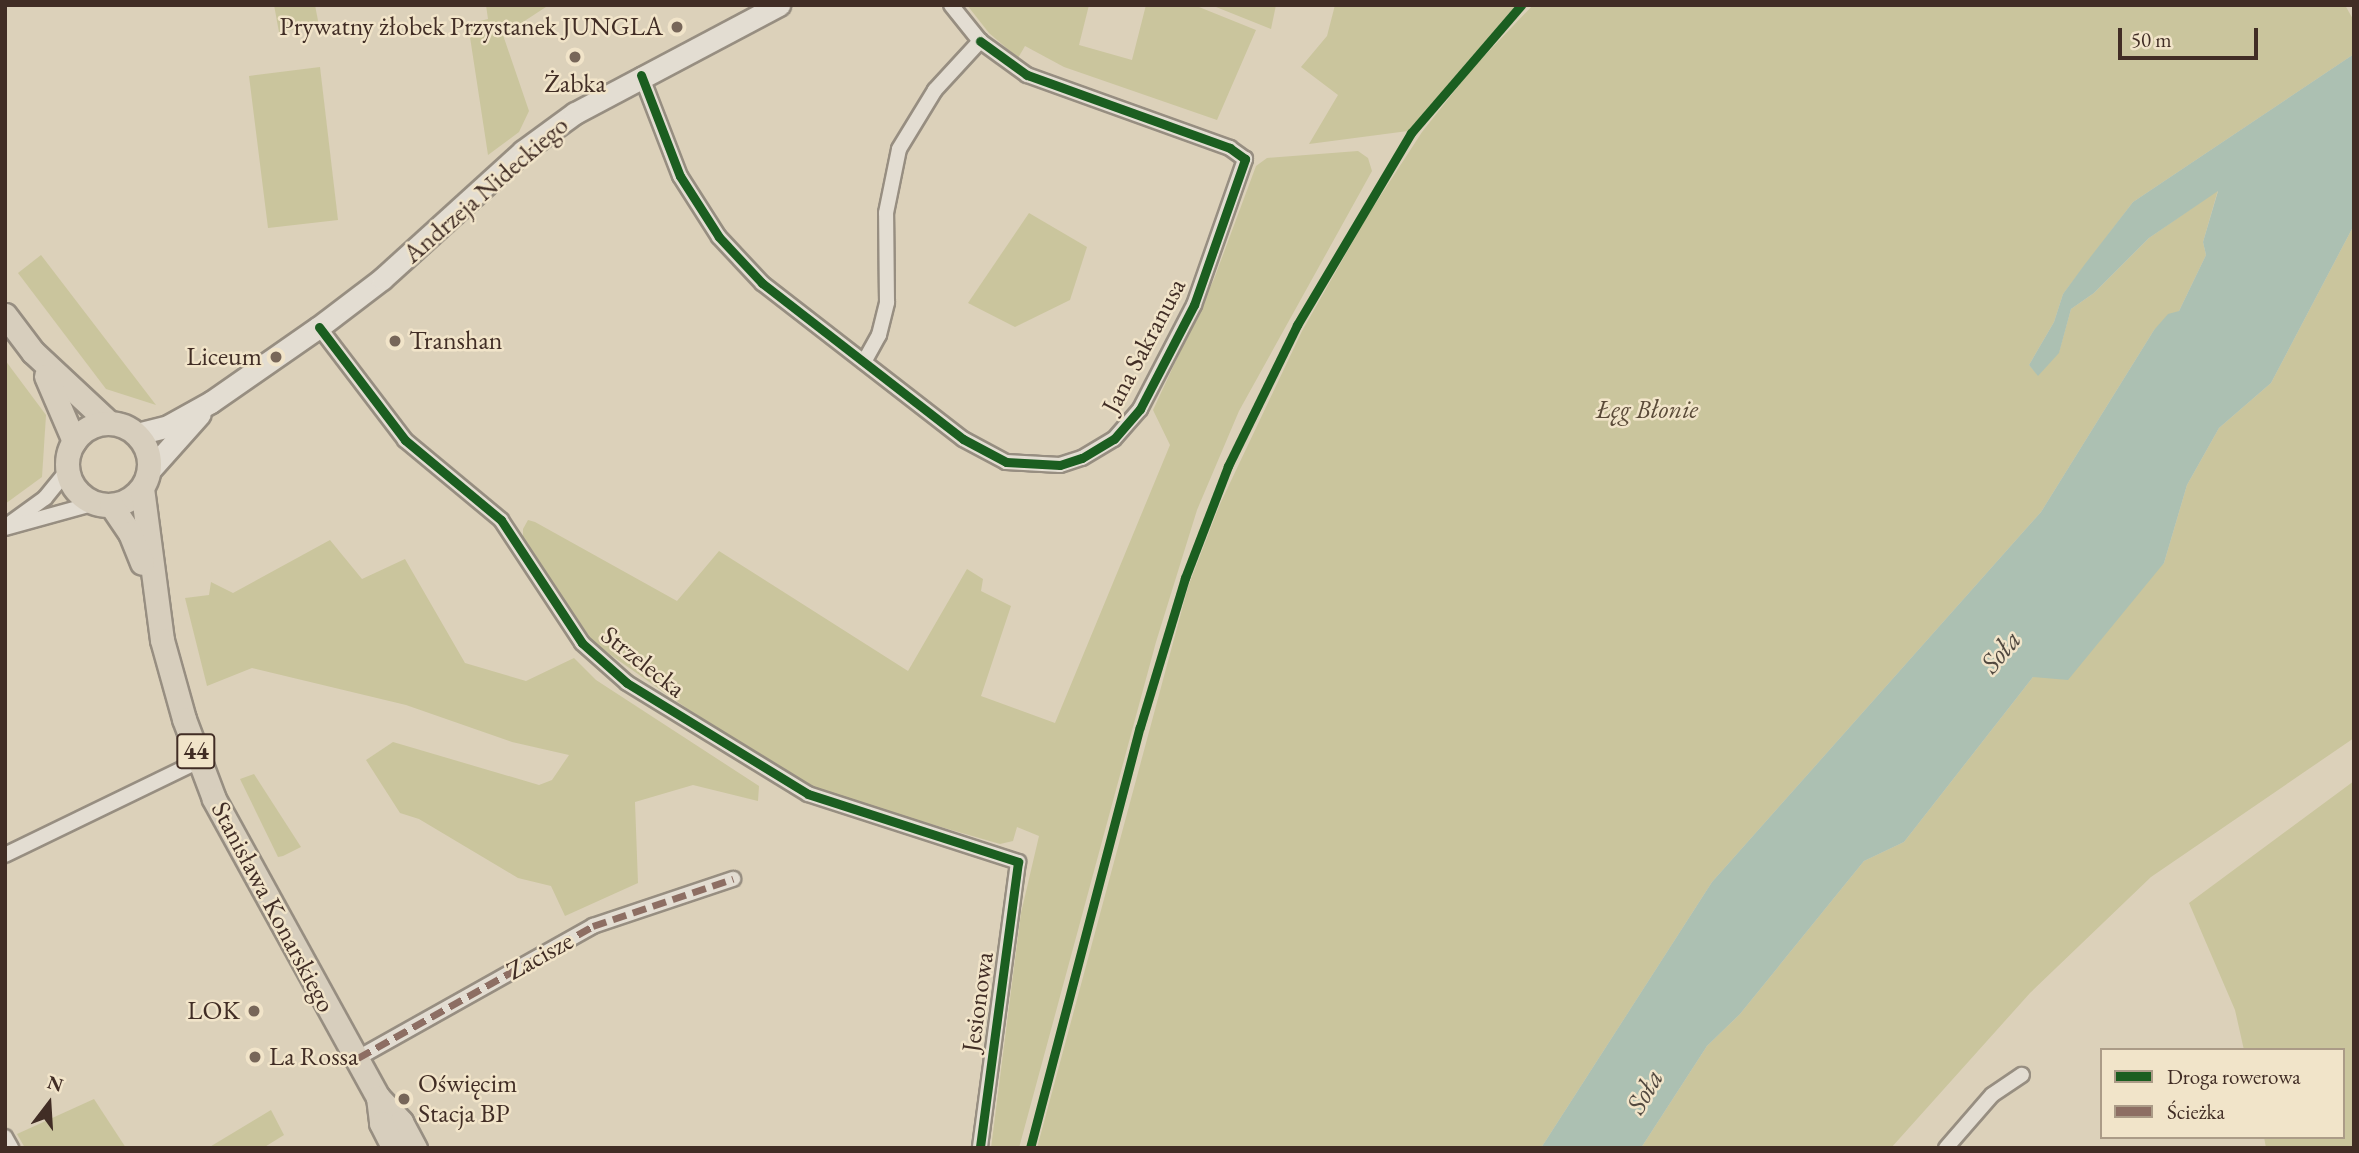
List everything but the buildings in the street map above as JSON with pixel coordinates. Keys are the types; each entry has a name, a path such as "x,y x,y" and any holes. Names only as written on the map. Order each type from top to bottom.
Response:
{"main road":[{"path":"5,315 33,352 61,405 74,441"},
{"path":"33,352 108,422 137,434"},
{"path":"67,471 74,441 83,431 108,422"},
{"name":"Stanisława Konarskiego","path":"137,434 145,444 152,589"},
{"name":"Stanisława Konarskiego","path":"67,471 77,491 103,504 130,533 152,589 172,677 199,761 232,837 378,1097 401,1122 415,1148"},
{"path":"103,504 133,497 145,480"},
{"name":"Stanisława Konarskiego","path":"378,1097 381,1123 394,1148"}],"street":[{"name":"Andrzeja Nideckiego","path":"137,434 168,426 211,402 319,327 405,259 547,132 641,75 779,5"},
{"path":"863,362 879,335 887,302 886,213 899,149 935,90 981,41 951,5"},
{"name":"Jana Sakranusa","path":"641,75 680,176 719,237 762,283 989,455 1025,466 1060,465 1098,450 1128,425 1194,305 1245,159 1242,154 1036,79 981,41"},
{"name":"Strzelecka","path":"319,327 405,440 501,520 582,643 627,683 808,794 1018,862"},
{"name":"Andrzeja Nideckiego","path":"145,480 211,402"},
{"path":"5,527 46,498 67,471"},
{"path":"5,527 103,504"},
{"path":"5,855 199,761"},
{"name":"Jesionowa","path":"980,1148 1018,862"},
{"name":"Zacisze","path":"358,1058 593,926 733,879"},
{"path":"1946,1148 1993,1095 2022,1075"},
{"path":"5,1137 11,1148"}],"green space":[{"path":"274,5 315,5 319,26 279,32"},
{"path":"486,5 549,5 503,35 529,111 519,132 488,155 468,24 488,19"},
{"path":"967,5 1089,5 1079,45 1132,60 1146,5 1194,5 1256,30 1217,120 1064,67 1025,46 1018,58 989,33"},
{"path":"1211,5 1276,5 1271,29"},
{"path":"1335,5 1516,5 1408,131 1309,144 1338,95 1301,67 1327,36"},
{"name":"Łęg Błonie","path":"1533,5 2345,5 2354,21 2354,54 2133,202 2063,294 2054,322 2029,365 2038,375 2059,352 2071,309 2094,293 2149,238 2218,190 2203,242 2206,255 2179,311 2154,330 2041,512 1712,882 1541,1148 1037,1148 1188,587 1220,504 1302,331 1368,215 1422,132 1472,69"},
{"path":"320,67 338,220 268,228 249,76"},
{"path":"1358,151 1368,158 1372,171 1239,411 1197,510 1156,642 1019,1148 991,1148 1021,913 1039,836 1017,827 1013,841 1000,844 830,795 778,772 595,644 523,543 523,529 528,520 535,522 677,601 719,551 908,671 967,569 983,579 981,591 1011,606 981,696 1055,723 1170,445 1153,410 1214,279 1256,166 1267,158"},
{"path":"1029,213 1087,247 1070,300 1015,327 968,303"},
{"path":"2354,225 2354,738 2151,877 2030,993 1891,1148 1641,1148 1707,1046 1740,1014 1864,861 1904,842 2033,677 2164,563 2187,485 2219,428 2271,383"},
{"path":"41,255 156,405 106,389 18,273"},
{"path":"5,360 46,415 42,477 5,504"},
{"path":"330,540 362,579 405,559 465,663 526,681 574,658 596,680 759,786 758,801 693,785 635,802 638,883 565,916 551,886 518,878 419,819 400,813 366,760 393,742 539,785 552,780 569,755 512,742 406,705 252,668 207,686 185,598 209,595 211,582 233,593"},
{"path":"254,774 301,847 283,856 278,857 240,779"},
{"path":"2354,781 2354,1148 2266,1148 2264,1139 2345,1139 2345,1048 2244,1048 2235,1010 2189,903"},
{"path":"94,1099 126,1148 25,1148 17,1134"},
{"path":"271,1110 284,1135 263,1148 208,1148"}],"water":[{"name":"Soła","path":"2354,54 2354,225 2271,383 2219,428 2187,485 2164,563 2068,680 2033,677 1904,842 1864,861 1740,1014 1707,1046 1641,1148 1541,1148 1712,882 2041,512 2154,330 2168,314 2179,311 2206,255 2203,242 2218,191 2149,238 2094,293 2071,309 2059,353 2038,376 2029,365 2054,322 2063,294 2085,264 2133,202"}],"marked path":[{"path":"358,1058 593,926 733,879"}],"cycle path":[{"path":"1030,1148 1140,727 1185,578 1228,466 1297,325 1411,133 1521,5"},
{"path":"641,75 680,176 719,237 762,283 963,439 1006,462 1060,465 1082,458 1114,439 1140,409 1194,305 1245,159 1230,148 1027,75 980,41"},
{"path":"319,327 405,440 501,520 582,643 627,683 808,794 1018,862 980,1148"}],"place":[{"name":"Prywatny żłobek Przystanek JUNGLA","path":"677,27"},
{"name":"Żabka","path":"575,57"},
{"name":"Transhan","path":"395,341"},
{"name":"Liceum","path":"276,357"},
{"name":"LOK","path":"254,1011"},
{"name":"La Rossa","path":"255,1057"},
{"name":"Oświęcim Stacja BP","path":"404,1099"}]}
